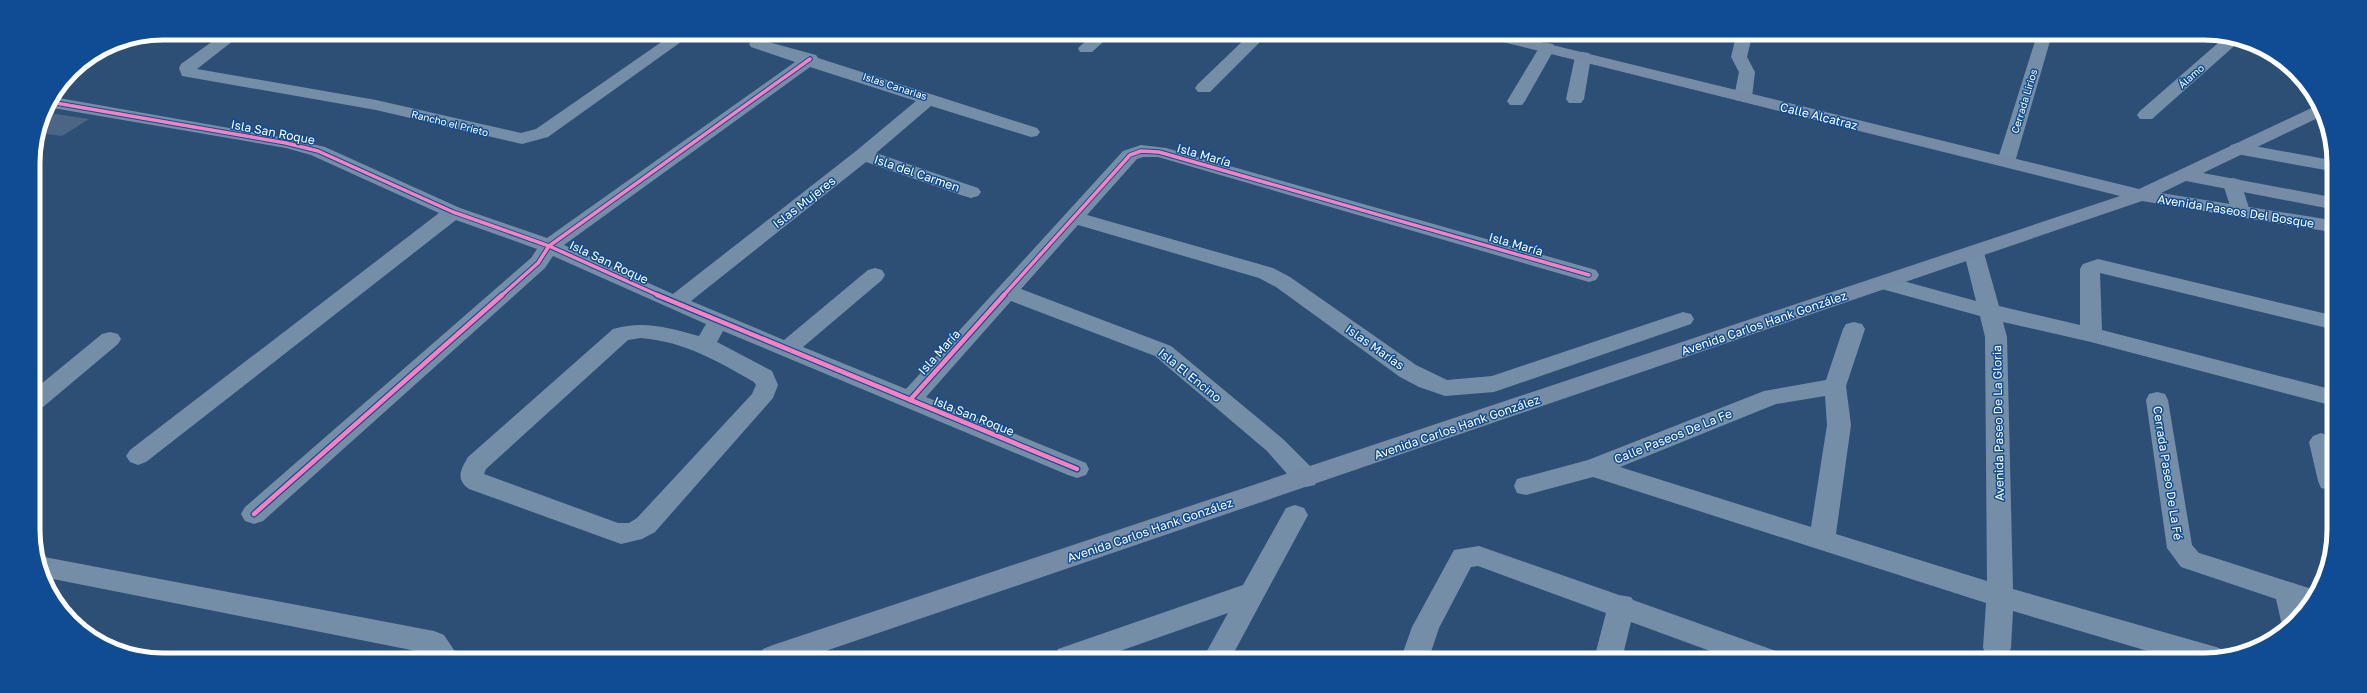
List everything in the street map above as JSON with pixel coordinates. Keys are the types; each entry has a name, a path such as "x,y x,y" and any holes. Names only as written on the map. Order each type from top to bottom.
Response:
{"main road":[{"name":"Calle Alcatraz","path":"1514,40 2141,195"},
{"name":"Avenida Carlos Hank González","path":"785,653 1886,283 2141,195 2316,112"},
{"name":"Avenida Paseos Del Bosque","path":"2184,175 2327,202"},
{"name":"Avenida Paseos Del Bosque","path":"2141,195 2327,225"}],"street":[{"name":"Rancho el Prieto","path":"225,40 187,68 188,72 376,105 522,139 542,132 675,40"},
{"path":"1086,48 1096,40"},
{"path":"1204,88 1254,40"},
{"path":"1743,40 1739,57 1747,72 1743,97"},
{"name":"Cerrada Lirios","path":"2006,162 2042,41"},
{"name":"Álamo","path":"2146,115 2229,43"},
{"name":"Islas Canarias","path":"757,44 930,98 1031,132"},
{"path":"1516,101 1547,48"},
{"path":"1575,99 1583,57"},
{"path":"254,514 538,263 549,246 810,60"},
{"name":"Islas Mujeres","path":"675,303 863,155 930,98"},
{"name":"Isla San Roque","path":"55,103 286,143 318,151 453,212 549,246 675,303 1077,469"},
{"path":"2238,149 2327,163"},
{"name":"Isla María","path":"910,400 1130,156 1141,151 1159,152 1589,275"},
{"name":"Isla del Carmen","path":"863,155 971,192"},
{"path":"2233,184 2240,211"},
{"path":"138,456 453,212"},
{"name":"Islas Marías","path":"1075,218 1266,273 1283,282 1408,371 1445,388 1465,388 1494,384 1683,319"},
{"name":"Avenida Paseo De La Gloria","path":"1974,253 1996,337 2000,596 1997,648"},
{"path":"2091,335 2090,269 2098,266 2112,268 2327,321"},
{"path":"787,349 875,275"},
{"path":"1886,283 1988,311 2091,335 2327,396"},
{"name":"Isla El Encino","path":"1008,292 1163,351 1275,445 1306,478"},
{"path":"705,345 718,321"},
{"path":"1822,541 1839,425 1835,386 1854,329"},
{"path":"632,330 643,330 705,345 764,377 767,385 762,398 646,525 638,531 627,535 617,533 478,482 472,478 472,471 478,463 621,334 632,330"},
{"path":"40,397 110,339"},
{"name":"Calle Paseos De La Fe","path":"1593,468 1772,397 1835,386"},
{"name":"Cerrada Paseo De La Fé","path":"2157,400 2180,548 2190,560 2307,598"},
{"path":"2321,442 2327,468"},
{"path":"1526,486 1593,468"},
{"name":"Calle Paseos De La Fe","path":"1593,468 2000,596 2195,653"},
{"path":"1220,653 1250,594 1295,515"},
{"path":"1417,653 1426,627 1463,557 1479,556 1622,605 1750,653"},
{"path":"46,567 434,643 442,653"},
{"path":"2288,593 2293,614"},
{"path":"1082,653 1250,594"},
{"path":"1609,653 1622,605"}],"building":[{"path":"50,113 89,119 62,136 43,134"}],"cycle path":[{"path":"254,514 538,263 549,246 810,59"},
{"path":"55,103 286,143 318,151 453,212 549,246 675,303 1077,469"},
{"path":"910,400 1130,155 1141,151 1159,152 1589,275"}]}
